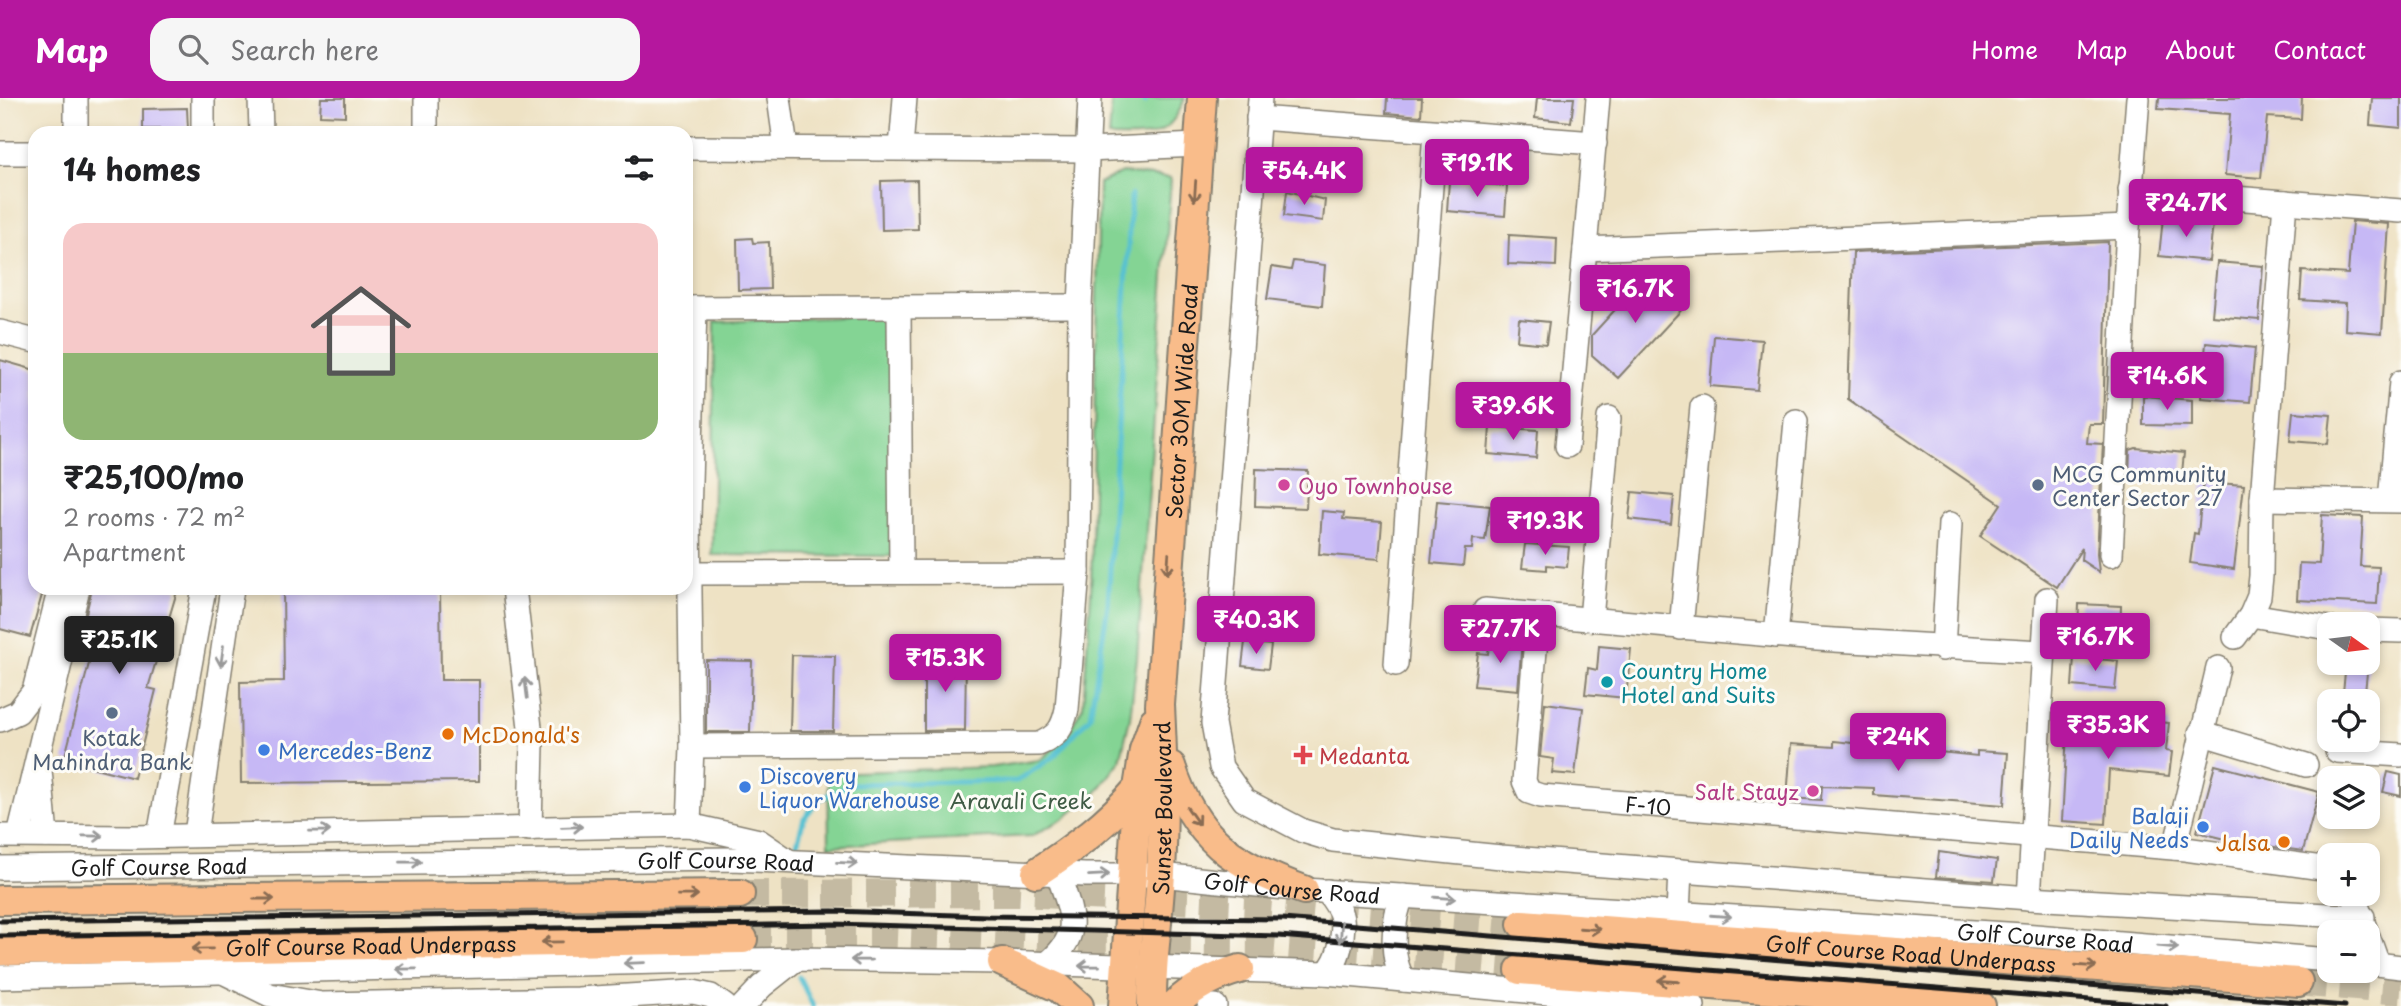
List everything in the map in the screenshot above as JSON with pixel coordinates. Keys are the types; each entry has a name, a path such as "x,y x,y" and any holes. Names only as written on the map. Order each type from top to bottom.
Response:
{"main road":[{"name":"Sector 30M Wide Road","path":"1160,705 1202,98"},
{"name":"Sunset Boulevard","path":"1152,1006 1139,967 1133,873 1138,788 1144,750 1160,705"},
{"name":"Sunset Boulevard","path":"1123,1006 1139,967 1161,875 1164,785 1160,705"},
{"path":"1160,705 1167,755 1182,801 1210,839 1248,866 1315,890"},
{"path":"1047,874 1116,814 1138,788"},
{"path":"0,900 740,894"},
{"name":"Golf Course Road Underpass","path":"1522,924 2298,982"},
{"name":"Golf Course Road Underpass","path":"0,951 743,939"},
{"path":"1002,962 1059,988 1079,1006"},
{"path":"1173,1006 1191,990 1240,969"},
{"path":"1520,970 1981,1006"}],"street":[{"path":"76,98 76,126"},
{"path":"203,98 203,126"},
{"path":"260,98 261,126"},
{"path":"426,98 426,126"},
{"path":"779,98 786,148"},
{"path":"901,148 905,98"},
{"path":"692,746 1039,744 1054,738 1063,726 1067,709 1078,572 1080,306 1090,98"},
{"path":"1567,446 1598,98"},
{"path":"2112,555 2130,190 2138,98"},
{"path":"1595,143 1435,132 1259,108 1213,723 1221,767 1244,800 1303,831 1333,840 2029,898 2363,917"},
{"path":"1396,664 1435,132"},
{"path":"693,148 1087,150 1198,145"},
{"path":"0,153 28,153"},
{"path":"2130,190 2401,211"},
{"path":"2235,637 2251,615 2259,596 2263,499 2286,202"},
{"path":"1585,249 2128,227"},
{"path":"693,308 1080,306"},
{"path":"899,309 901,571"},
{"path":"0,332 28,339"},
{"path":"2263,499 2395,500 2401,382"},
{"path":"1681,628 1702,407"},
{"path":"1591,620 1609,418"},
{"path":"1776,636 1796,421"},
{"path":"1943,649 1950,524"},
{"path":"693,573 1078,572"},
{"path":"0,719 18,712 34,691 58,595"},
{"path":"76,595 9,836 159,836 689,825 759,841 787,860"},
{"path":"159,836 203,595"},
{"path":"196,834 231,595"},
{"path":"515,595 533,745 530,829"},
{"path":"689,825 692,746 691,595"},
{"path":"2029,898 2047,599"},
{"path":"1485,610 1943,649 2043,652"},
{"name":"F-10","path":"1538,615 1524,781 1528,792 1554,798 2033,837"},
{"path":"2251,615 2317,626"},
{"path":"2380,630 2401,631"},
{"path":"46,836 40,771 67,665"},
{"path":"2175,848 2200,733 2218,668"},
{"path":"2200,733 2306,765"},
{"path":"2353,752 2401,755"},
{"path":"2033,837 2175,848 2317,867"},
{"name":"Golf Course Road","path":"0,868 787,860 1047,874 1133,873 1315,890 2023,934 2317,959"},
{"path":"1678,913 1680,871"},
{"path":"1044,966 1061,953 1070,937 1072,912 1047,874"},
{"path":"1315,890 1342,917 1340,946 1330,969 1325,973"},
{"path":"1403,896 1396,909 1396,969 1404,980"},
{"path":"2358,906 2364,920"},
{"path":"0,976 796,959 1002,962 1044,966 1325,973 1693,1006"},
{"path":"743,1006 762,986 796,959"},
{"path":"2380,965 2401,967"},
{"path":"226,973 270,995 322,1004 577,1003 693,992 711,996 725,1006"}],"green space":[{"path":"1112,98 1185,98 1172,122 1156,134 1109,137"},
{"name":"Aravali Creek","path":"1122,173 1171,178 1137,658 1130,718 1120,761 1097,792 1063,819 1032,836 829,846 828,773 992,767 1040,760 1065,738 1083,706 1091,593 1099,183"},
{"path":"890,315 893,556 712,555 715,322"}],"building":[{"path":"321,98 345,98 345,116 320,115"},
{"path":"1387,98 1422,98 1421,116 1386,113"},
{"path":"1537,98 1574,98 1571,122 1535,118"},
{"path":"2159,98 2302,98 2301,119 2267,117 2261,178 2225,175 2230,114 2158,109"},
{"path":"2372,98 2401,98 2401,128 2370,125"},
{"path":"187,108 188,126 143,126 143,109"},
{"path":"917,180 918,229 882,230 881,181"},
{"path":"1449,181 1507,186 1505,216 1447,211"},
{"path":"1287,191 1325,200 1323,221 1284,216"},
{"path":"2163,218 2213,223 2209,261 2159,256"},
{"path":"2352,221 2389,224 2382,333 2345,330 2346,303 2300,300 2302,271 2348,274"},
{"path":"1509,235 1557,238 1556,266 1508,264"},
{"path":"752,238 753,243 769,242 770,289 738,290 737,239"},
{"name":"MCG Community Center Sector 27","path":"2108,242 2103,424 2089,424 2087,443 2103,444 2097,554 2099,572 2081,560 2082,548 2057,587 1980,536 2001,504 1848,399 1853,252"},
{"path":"1293,261 1325,265 1322,306 1267,299 1272,267 1291,270"},
{"path":"2217,262 2263,266 2259,320 2212,316"},
{"path":"1644,278 1658,278 1686,305 1618,378 1592,355 1592,335"},
{"path":"1519,319 1549,322 1546,344 1517,341"},
{"path":"1714,336 1762,340 1757,390 1710,386"},
{"path":"2206,343 2255,348 2250,402 2201,398"},
{"path":"0,360 28,368 28,595 42,595 30,637 0,629"},
{"path":"2143,396 2192,400 2192,426 2143,425"},
{"path":"2293,412 2331,415 2328,444 2290,441"},
{"path":"1490,427 1538,430 1536,458 1488,454"},
{"path":"2136,448 2184,453 2181,483 2129,477 2130,450"},
{"path":"1256,469 1308,471 1306,508 1255,506"},
{"path":"2203,482 2244,485 2234,569 2190,563 2194,533 2198,534"},
{"path":"1632,492 1674,496 1671,524 1629,519"},
{"path":"1437,501 1490,506 1485,540 1473,539 1472,549 1465,549 1463,566 1431,563"},
{"path":"1322,511 1344,513 1343,519 1382,522 1379,559 1319,554"},
{"path":"2322,515 2363,517 2360,566 2379,567 2377,604 2297,600 2299,563 2319,564"},
{"path":"1525,544 1569,547 1567,567 1547,565 1547,570 1522,568"},
{"path":"90,595 176,595 148,688 156,690 134,778 64,760 93,648 79,644"},
{"path":"283,595 440,595 441,680 479,680 479,781 241,783 240,682 284,681"},
{"path":"2079,604 2121,606 2120,634 2078,632"},
{"path":"1490,637 1522,640 1518,690 1474,686 1478,653 1488,654"},
{"path":"1245,642 1271,645 1268,669 1242,666"},
{"name":"Country Home Hotel and Suits","path":"1599,646 1631,649 1626,698 1585,694 1588,668 1597,670"},
{"path":"792,655 835,656 833,731 790,731"},
{"path":"924,657 966,658 965,730 924,731"},
{"path":"2074,657 2118,661 2115,690 2072,686"},
{"path":"706,660 752,661 750,732 706,732"},
{"path":"2345,676 2367,676 2365,689 2343,689"},
{"path":"1545,703 1583,708 1575,775 1552,773 1554,759 1540,757"},
{"path":"2068,715 2169,723 2166,751 2172,752 2169,776 2109,770 2106,824 2062,821"},
{"path":"1834,741 1977,756 1977,751 2008,753 2004,805 1874,795 1874,788 1822,786 1821,800 1787,798 1791,744 1834,747"},
{"path":"2215,765 2317,791 2303,851 2238,842 2197,832"},
{"path":"2388,772 2401,775 2401,796 2383,792"},
{"path":"1939,852 1997,860 1994,881 1936,877"}],"waterway":[{"path":"794,855 804,818 820,799 851,784 1017,781 1053,757 1090,717 1108,605 1131,195"},
{"path":"799,977 813,1006"}],"tunnel":[{"path":"740,894 1018,893 1266,904 1522,924"},
{"path":"743,939 891,939 1103,948 1249,949 1520,970"},
{"path":"2298,982 2401,991"}],"railway":[{"path":"0,921 832,911 987,916 1283,919 2345,1006"},
{"path":"0,936 833,924 1279,936 2166,1006"}],"place":[{"name":"Oyo Townhouse","path":"1284,485"},
{"name":"MCG Community Center Sector 27","path":"2038,485"},
{"name":"Country Home Hotel and Suits","path":"1607,682"},
{"name":"Kotak Mahindra Bank","path":"112,713"},
{"name":"McDonald's","path":"448,734"},
{"name":"Mercedes-Benz","path":"264,750"},
{"name":"Medanta","path":"1303,755"},
{"name":"Discovery Liquor Warehouse","path":"745,787"},
{"name":"Salt Stayz","path":"1813,791"},
{"name":"Balaji Daily Needs","path":"2203,827"},
{"name":"Jalsa","path":"2284,842"}]}
